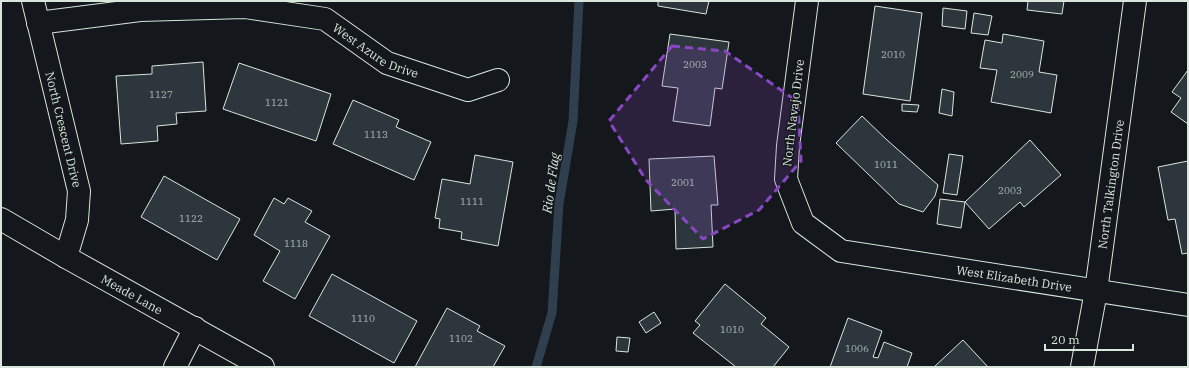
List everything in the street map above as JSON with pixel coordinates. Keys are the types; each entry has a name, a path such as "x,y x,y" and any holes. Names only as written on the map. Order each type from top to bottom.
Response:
{"street":[{"name":"North Crescent Drive","path":"33,1 79,191 77,220 66,257"},
{"name":"North Navajo Drive","path":"807,1 789,138 786,179 803,223 841,251"},
{"name":"North Talkington Drive","path":"1082,367 1096,291 1135,1"},
{"name":"West Azure Drive","path":"38,23 140,10 244,7 325,19 387,62 468,90 498,80"},
{"name":"Meade Lane","path":"1,219 263,367"},
{"name":"West Elizabeth Drive","path":"841,251 1188,305"},
{"path":"175,367 195,328"}],"highlighted area":[{"path":"672,46 725,51 798,102 801,161 759,210 703,239 646,180 609,121"}],"building":[{"path":"658,1 709,1 706,14 658,6"},
{"path":"1028,1 1064,1 1062,14 1027,10"},
{"path":"875,6 922,13 910,101 863,94"},
{"path":"943,8 967,11 965,29 942,26"},
{"path":"974,13 992,16 988,35 971,33"},
{"path":"670,34 729,42 722,89 715,88 710,126 673,121 678,88 662,86"},
{"path":"1003,34 1044,41 1039,72 1057,75 1051,113 991,102 997,70 980,68 985,40 1002,43"},
{"path":"203,62 206,111 176,113 177,124 157,126 158,141 121,144 116,76 152,74 152,66"},
{"path":"239,63 331,94 316,141 223,109"},
{"path":"1188,70 1188,124 1171,112 1181,98 1172,92"},
{"path":"942,89 954,92 952,116 939,113"},
{"path":"353,100 399,120 396,127 431,142 414,180 333,144"},
{"path":"902,104 919,105 917,112 902,111"},
{"path":"862,116 938,185 935,196 923,212 899,204 836,143"},
{"path":"1030,140 1061,175 1024,207 1020,202 989,229 965,202"},
{"path":"949,154 963,156 957,195 943,193"},
{"path":"475,155 513,162 498,246 461,239 462,232 439,228 440,219 435,218 442,179 470,184"},
{"path":"714,156 718,205 711,205 713,247 676,249 675,209 651,211 649,159"},
{"path":"1188,161 1188,253 1182,254 1175,219 1168,220 1158,167"},
{"path":"164,176 240,219 217,260 141,217"},
{"path":"274,198 284,204 288,198 312,211 305,222 330,236 295,299 263,281 280,251 254,235"},
{"path":"940,199 965,202 961,228 937,224"},
{"path":"332,274 417,321 394,363 309,316"},
{"path":"725,284 766,318 761,324 789,347 773,367 736,367 693,333 700,325 695,321"},
{"path":"447,308 480,326 477,331 505,346 493,367 415,367"},
{"path":"654,312 661,323 646,333 639,322"},
{"path":"848,318 882,331 873,357 878,358 884,342 912,353 907,367 830,367"},
{"path":"617,337 630,338 628,352 616,351"},
{"path":"963,340 988,367 934,367"}],"waterway":[{"name":"Rio de Flag","path":"536,367 552,313 559,204 573,121 579,1"}]}
